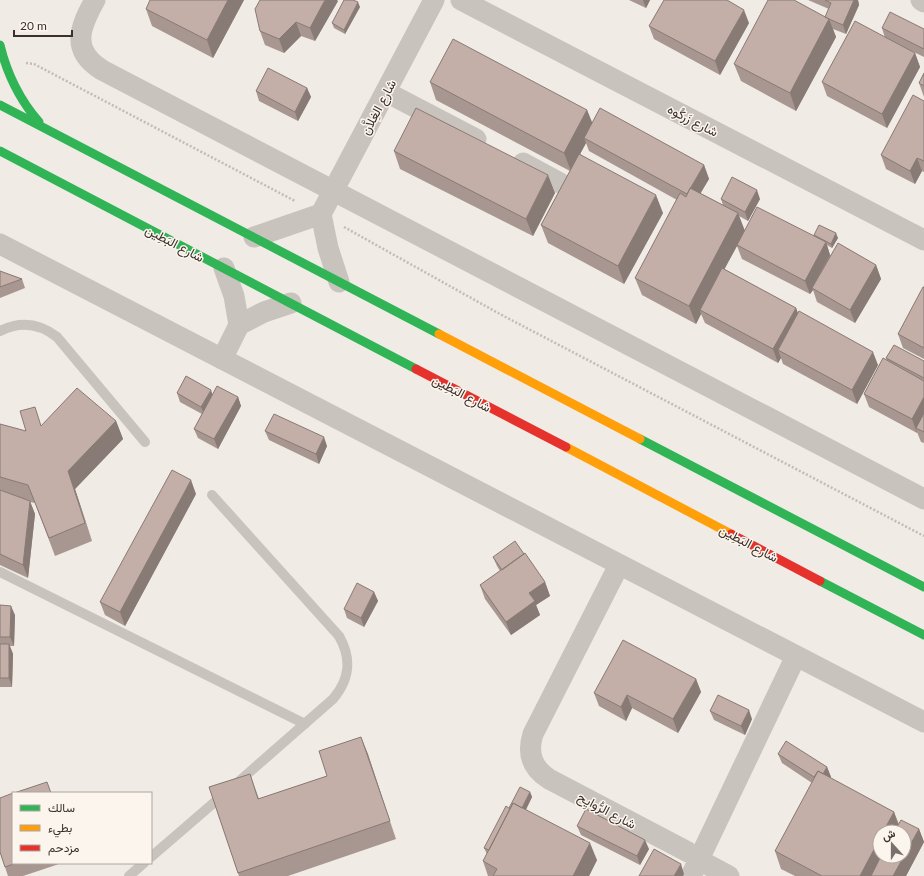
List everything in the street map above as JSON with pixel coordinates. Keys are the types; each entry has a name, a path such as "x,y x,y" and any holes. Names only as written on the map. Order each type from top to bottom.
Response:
{"main road":[{"path":"0,45 3,60 19,96 43,128"},
{"path":"0,105 924,587"},
{"name":"شارع البَطِين","path":"0,151 924,635"},
{"path":"0,160 17,160"}],"street":[{"path":"94,0 80,33 81,42 83,51 88,59 102,70 924,499"},
{"name":"شارع الغِلاَّن","path":"321,214 434,0"},
{"name":"شارع زَركُوه","path":"461,0 924,240"},
{"path":"386,92 560,182"},
{"path":"254,237 321,214 328,248 339,282"},
{"path":"0,244 924,722"},
{"path":"224,268 234,296 239,325"},
{"path":"222,359 239,325 264,312 291,303"},
{"name":"شارع الرُّوايِح","path":"619,564 533,734 530,743 532,760 541,775 693,863 729,876"},
{"path":"693,863 796,656"}],"lane":[{"path":"0,331 13,325 29,324 48,330 57,337 146,442"},
{"path":"152,856 333,700 346,680 348,668 348,657 339,636 212,495"},
{"path":"0,572 305,724"},
{"path":"129,876 143,864"}],"path":[{"path":"3,60 34,64 321,214 498,313 924,536"}],"building":[{"path":"150,0 228,0 207,40 146,9"},
{"path":"260,0 325,0 310,28 296,22 279,39 260,31 255,9"},
{"path":"344,0 353,0 358,2 344,30 332,23"},
{"path":"664,0 727,0 744,10 715,61 649,26"},
{"path":"768,0 794,0 829,19 790,93 734,64"},
{"path":"825,0 854,0 843,25 825,17 831,3"},
{"path":"890,12 924,29 924,49 882,28"},
{"path":"855,21 915,53 882,114 822,82"},
{"path":"453,39 587,110 564,153 430,82"},
{"path":"268,68 307,88 295,112 256,91"},
{"path":"924,73 924,86 919,83"},
{"path":"913,95 924,101 924,161 917,158 910,171 881,155"},
{"path":"416,108 548,175 526,219 394,151"},
{"path":"600,108 704,165 687,194 584,138"},
{"path":"579,154 656,195 618,266 541,225"},
{"path":"732,177 757,190 745,212 721,199"},
{"path":"690,188 738,213 689,306 635,278 680,193 686,197"},
{"path":"757,207 826,242 805,281 737,245"},
{"path":"819,225 836,233 831,244 814,235"},
{"path":"838,243 876,265 850,310 812,288"},
{"path":"722,268 796,308 773,349 700,310"},
{"path":"0,271 22,279 0,287"},
{"path":"924,287 924,348 898,334"},
{"path":"799,311 873,352 852,390 778,350"},
{"path":"894,345 924,361 924,378 886,358"},
{"path":"883,358 924,381 924,397 912,419 864,394"},
{"path":"186,376 211,390 201,407 177,393"},
{"path":"217,386 238,397 214,439 194,429"},
{"path":"77,388 116,421 68,471 85,523 49,538 28,485 0,477 0,424 26,431 20,411 35,407 41,426"},
{"path":"924,413 924,432 916,428"},
{"path":"274,414 324,437 316,454 265,431"},
{"path":"172,470 191,480 120,612 100,602"},
{"path":"0,490 30,501 23,565 0,554"},
{"path":"515,541 524,554 502,570 493,557"},
{"path":"525,553 545,582 529,593 535,601 506,622 480,585"},
{"path":"357,583 374,592 361,618 344,609"},
{"path":"0,605 11,606 10,637 0,637"},
{"path":"623,640 696,679 673,719 627,695 621,707 594,693"},
{"path":"0,644 9,644 9,678 0,678"},
{"path":"718,695 749,710 741,726 710,711"},
{"path":"361,737 390,821 238,873 209,787 250,774 258,799 327,776 319,751"},
{"path":"786,741 827,767 823,774 818,771 814,777 778,754"},
{"path":"818,771 894,812 887,824 872,824 872,853 860,876 822,876 775,851"},
{"path":"47,782 51,792 17,792"},
{"path":"520,787 530,792 522,808 513,803 510,809 509,808"},
{"path":"12,793 12,864 13,864 5,867 0,852 0,798"},
{"path":"513,803 590,843 573,876 493,876 497,869 483,861"},
{"path":"506,806 510,809 489,850 484,848"},
{"path":"586,809 645,840 637,856 577,826"},
{"path":"901,820 909,824 899,824"},
{"path":"912,826 919,829 912,842"},
{"path":"654,849 681,864 674,876 639,876"},
{"path":"877,864 900,864 893,876 871,876"}],"traffic: fast":[{"path":"0,45 6,66 15,86 25,104 39,122"},
{"path":"0,105 439,334"},
{"path":"0,151 416,369"},
{"path":"640,439 924,587"},
{"path":"820,581 924,635"}],"traffic: slow":[{"path":"439,334 640,439"},
{"path":"566,447 731,534"}],"traffic: jam":[{"path":"416,369 566,447"},
{"path":"731,534 820,581"}]}
